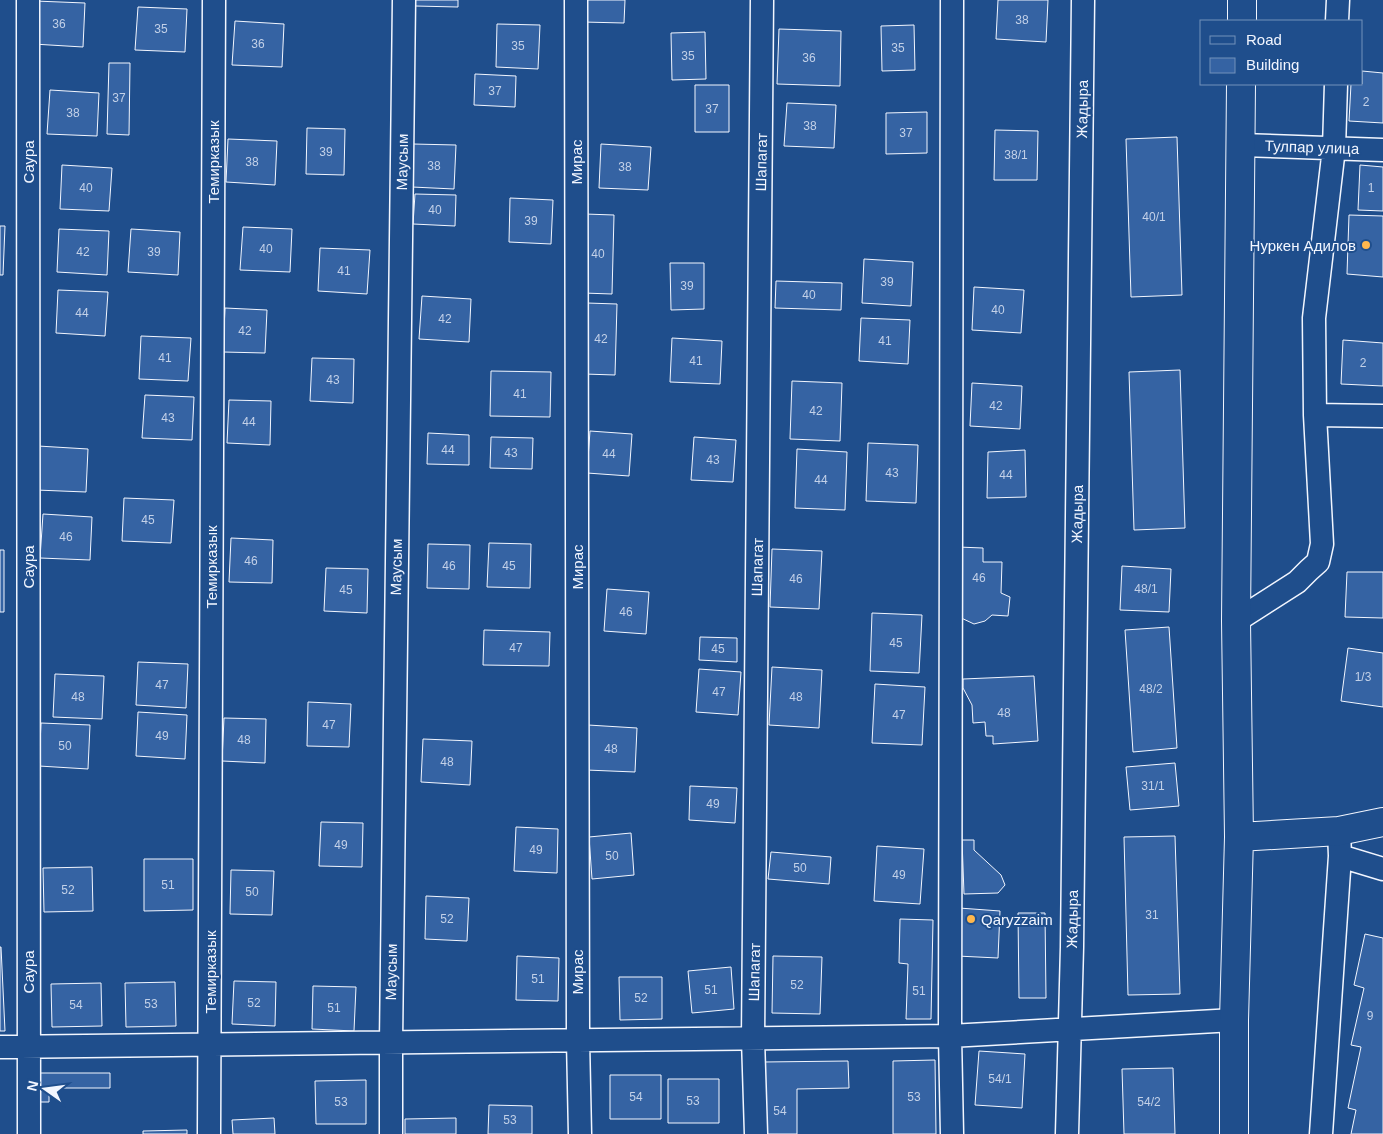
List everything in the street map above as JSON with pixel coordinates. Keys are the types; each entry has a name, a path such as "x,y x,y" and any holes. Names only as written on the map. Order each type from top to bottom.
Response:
{"main road":[{"path":"1242,0 1242,20"},
{"path":"1234,1134 1234,1020 1239,836 1236,622 1241,85"},
{"path":"1239,836 1339,843 1383,822"}],"street":[{"name":"Саура","path":"28,0 29,1134"},
{"name":"Темирказык","path":"209,1134 214,0"},
{"name":"Маусым","path":"392,1134 390,1042 404,0"},
{"name":"Мирас","path":"576,0 578,1040 580,1134"},
{"name":"Шапагат","path":"756,1134 753,1039 762,0"},
{"path":"952,0 950,1036 952,1134"},
{"name":"Жадыра","path":"1067,1134 1072,947 1083,0"},
{"path":"1338,0 1338,20"},
{"path":"1236,622 1296,582 1318,562 1322,544 1315,415 1314,318 1334,148 1336,85"},
{"name":"Тулпар улица","path":"1241,145 1383,150"},
{"path":"1315,415 1383,416"},
{"path":"1321,1134 1339,843 1383,869"},
{"path":"0,1047 950,1036 1234,1020"}],"building":[{"path":"415,0 458,0 458,7 415,6"},
{"path":"584,0 625,0 624,23 583,22"},
{"path":"998,0 1048,0 1046,42 996,39"},
{"path":"35,1 85,3 83,47 33,44"},
{"path":"138,7 187,9 185,52 135,50"},
{"path":"235,21 284,24 282,67 232,65"},
{"path":"497,24 540,25 538,69 496,67"},
{"path":"914,25 915,70 882,71 881,26"},
{"path":"779,29 841,31 840,86 777,84"},
{"path":"705,32 706,79 672,80 671,33"},
{"path":"109,63 130,63 129,135 107,134"},
{"path":"1363,71 1383,73 1383,123 1349,121 1351,85 1363,85"},
{"path":"475,74 516,76 515,107 474,105"},
{"path":"695,85 729,85 729,132 695,132"},
{"path":"50,90 99,93 97,136 47,134"},
{"path":"787,103 836,105 834,148 784,146"},
{"path":"927,112 927,153 886,154 886,113"},
{"path":"307,128 345,129 344,175 306,174"},
{"path":"995,130 1038,131 1037,180 994,180"},
{"path":"1177,137 1182,295 1131,297 1126,139"},
{"path":"228,139 277,141 275,185 226,182"},
{"path":"413,144 456,145 454,189 412,187"},
{"path":"601,144 651,147 648,190 599,188"},
{"path":"62,165 112,168 109,211 60,209"},
{"path":"1360,165 1383,167 1383,211 1358,210"},
{"path":"415,194 456,195 455,226 413,224"},
{"path":"510,198 553,200 551,244 509,242"},
{"path":"585,214 614,215 612,294 583,293"},
{"name":"Нуркен Адилов","path":"1349,215 1383,216 1383,277 1347,274"},
{"path":"0,226 5,226 3,275 0,275"},
{"path":"243,227 292,229 290,272 240,270"},
{"path":"59,229 109,231 107,275 57,272"},
{"path":"131,229 180,232 178,275 128,272"},
{"path":"320,248 370,250 367,294 318,291"},
{"path":"864,259 913,262 911,306 862,303"},
{"path":"670,263 704,263 704,309 671,310"},
{"path":"776,281 842,283 841,310 775,308"},
{"path":"974,287 1024,290 1021,333 972,330"},
{"path":"58,290 108,292 105,336 56,333"},
{"path":"422,296 471,299 469,342 419,339"},
{"path":"587,303 617,304 615,375 584,374"},
{"path":"225,308 267,310 265,353 223,352"},
{"path":"861,318 910,320 908,364 859,361"},
{"path":"141,336 191,338 188,381 139,379"},
{"path":"672,338 722,341 720,384 670,382"},
{"path":"1343,340 1383,343 1383,386 1341,384"},
{"path":"312,358 354,359 353,403 310,401"},
{"path":"1180,370 1185,528 1134,530 1129,372"},
{"path":"491,371 551,372 550,417 490,416"},
{"path":"792,381 842,383 840,441 790,439"},
{"path":"972,383 1022,386 1020,429 970,426"},
{"path":"145,395 194,397 192,440 142,438"},
{"path":"229,400 271,401 270,445 227,443"},
{"path":"590,431 632,434 629,476 587,473"},
{"path":"428,433 469,435 469,465 427,464"},
{"path":"491,437 533,438 532,469 490,468"},
{"path":"694,437 736,440 733,482 691,480"},
{"path":"868,443 918,445 916,503 866,501"},
{"path":"38,446 88,449 86,492 36,490"},
{"path":"797,449 847,452 845,510 795,508"},
{"path":"1025,450 1026,497 987,498 988,452"},
{"path":"124,498 174,500 171,543 122,541"},
{"path":"43,514 92,517 90,560 40,558"},
{"path":"231,538 273,540 272,583 229,582"},
{"path":"489,543 531,544 530,588 487,587"},
{"path":"428,544 470,545 469,589 427,588"},
{"path":"958,547 983,548 983,562 1002,562 1001,593 1010,597 1008,616 992,615 985,621 974,624 957,616"},
{"path":"772,549 822,551 819,609 770,607"},
{"path":"0,550 4,550 4,612 0,612"},
{"path":"1122,566 1171,569 1169,612 1120,610"},
{"path":"326,568 368,569 367,613 324,611"},
{"path":"1347,572 1383,572 1383,618 1345,617"},
{"path":"607,589 649,592 646,634 604,631"},
{"path":"872,613 922,615 919,673 870,671"},
{"path":"1169,627 1177,748 1133,752 1125,630"},
{"path":"484,630 550,632 549,666 483,665"},
{"path":"700,637 737,638 737,662 699,660"},
{"path":"1348,648 1383,653 1383,707 1341,701"},
{"path":"138,662 188,664 186,708 136,705"},
{"path":"772,667 822,670 819,728 769,725"},
{"path":"699,669 741,672 738,715 696,712"},
{"path":"55,674 104,676 102,719 53,717"},
{"path":"1034,676 1038,741 993,744 993,736 986,736 985,722 973,723 972,705 963,688 963,679"},
{"path":"875,684 925,687 922,745 872,743"},
{"path":"308,702 351,704 349,747 307,746"},
{"path":"138,712 187,715 185,759 136,756"},
{"path":"224,718 266,719 265,763 222,761"},
{"path":"41,723 90,725 88,769 39,766"},
{"path":"588,725 637,728 635,772 586,770"},
{"path":"423,739 472,741 470,785 421,782"},
{"path":"1175,763 1179,806 1130,810 1126,767"},
{"path":"690,786 737,788 735,823 689,820"},
{"path":"321,822 363,823 362,867 319,866"},
{"path":"516,827 558,829 557,873 514,871"},
{"path":"631,833 634,875 592,879 589,837"},
{"path":"1175,836 1180,994 1128,995 1124,837"},
{"path":"962,840 974,840 974,850 1001,875 1005,885 998,893 964,894"},
{"path":"877,846 924,849 920,904 874,901"},
{"path":"771,852 831,857 829,884 768,879"},
{"path":"144,859 193,859 193,910 144,911"},
{"path":"92,867 93,911 44,912 43,868"},
{"path":"231,870 274,871 272,915 230,914"},
{"path":"426,896 469,898 467,941 425,939"},
{"path":"959,908 1000,911 998,958 957,956"},
{"path":"1018,913 1045,913 1046,998 1019,998"},
{"path":"900,919 933,920 931,1019 906,1019 908,964 899,963"},
{"path":"1365,934 1383,938 1383,1134 1351,1134 1356,1110 1348,1108 1361,1047 1351,1045 1364,988 1354,985"},
{"path":"1,947 5,1031 0,1031"},
{"path":"517,956 559,958 558,1001 516,1000"},
{"path":"773,956 822,957 820,1014 772,1013"},
{"path":"731,967 734,1009 692,1013 688,971"},
{"path":"619,977 662,977 662,1019 620,1020"},
{"path":"234,981 276,982 275,1026 232,1024"},
{"path":"175,982 176,1026 126,1027 125,983"},
{"path":"101,983 102,1026 52,1027 51,984"},
{"path":"313,986 356,987 354,1031 312,1029"},
{"path":"979,1051 1025,1054 1022,1108 975,1105"},
{"path":"935,1060 936,1134 893,1134 893,1061"},
{"path":"848,1061 849,1088 797,1089 797,1134 764,1134 763,1062"},
{"path":"1173,1068 1175,1134 1124,1134 1122,1069"},
{"path":"34,1073 110,1073 110,1088 49,1088 49,1102 34,1102"},
{"path":"610,1075 661,1075 661,1119 610,1119"},
{"path":"668,1079 719,1079 719,1123 668,1123"},
{"path":"366,1080 366,1124 316,1124 315,1081"},
{"path":"489,1105 532,1106 532,1134 488,1134"},
{"path":"274,1118 275,1134 233,1134 232,1120"},
{"path":"456,1118 456,1134 405,1134 405,1119"},
{"path":"187,1130 187,1134 143,1134 143,1131"}],"place":[{"name":"Нуркен Адилов","path":"1366,245"},
{"name":"Qaryzzaim","path":"971,919"}]}
